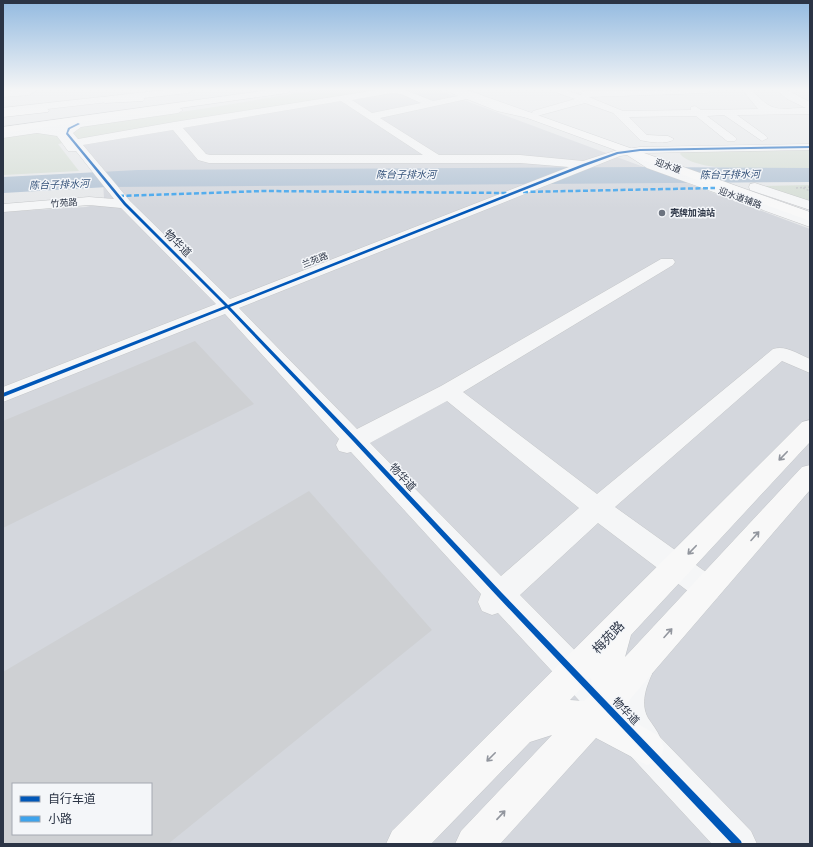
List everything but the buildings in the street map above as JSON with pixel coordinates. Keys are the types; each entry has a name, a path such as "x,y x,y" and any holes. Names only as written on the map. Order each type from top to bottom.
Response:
{"main road":[{"path":"578,130 631,149"},
{"name":"迎水道","path":"685,164 728,185 810,217"},
{"name":"迎水道","path":"728,185 810,211"},
{"name":"梅苑路","path":"405,844 570,677 810,428"},
{"path":"474,844 613,722 642,662 810,474"},
{"path":"613,722 608,664 618,627"},
{"path":"519,729 537,721 554,717 613,722"}],"street":[{"name":"物华道","path":"36,130 58,132 71,144 117,198 351,442 570,677 613,722 738,844"},
{"path":"3,135 39,130"},
{"name":"物华道","path":"69,130 66,131 71,144"},
{"path":"71,144 149,130"},
{"path":"178,130 202,157 209,159 520,159 579,166"},
{"path":"392,130 435,158"},
{"path":"636,130 644,138 653,140 731,139 769,136 810,138"},
{"path":"719,130 731,139"},
{"path":"757,130 786,146"},
{"path":"761,130 769,136"},
{"path":"631,149 810,146"},
{"path":"631,149 667,155 685,164"},
{"name":"迎水道辅路","path":"631,149 658,165 810,206"},
{"name":"兰苑路","path":"3,395 527,186 579,166 631,149"},
{"name":"迎水道辅路","path":"728,185 810,223"},
{"name":"竹苑路","path":"3,208 85,204 117,198"},
{"path":"351,442 448,390 667,262"},
{"name":"兰苑路","path":"3,392 222,307"},
{"path":"496,599 597,508 780,353 810,367"},
{"path":"448,390 597,508 707,589"},
{"path":"613,722 632,724 627,704 628,693 631,682 642,662"},
{"name":"物华道","path":"613,722 716,844"}],"path":[{"path":"801,188 810,191"}],"shaded area":[{"path":"61,130 144,130 58,144 79,171 3,175 3,138"},
{"path":"139,130 543,130 810,229 810,844 3,844 3,212 86,207 94,205 104,198 102,167 76,140"},
{"path":"810,149 810,168 722,168 690,161 680,154 682,151"},
{"path":"810,185 810,203 761,186"}],"water":[{"name":"陈台子排水河","path":"647,167 810,168 810,182 108,187 3,193 3,177 138,170"}],"marked path":[{"path":"523,192 715,188"},
{"path":"119,196 167,193 264,191 507,193"}],"cycle path":[{"path":"69,130 67,133 125,204 227,306 738,844"},
{"path":"3,395 584,165 618,153 640,150 810,147"}],"place":[{"name":"壳牌加油站","path":"662,213"}]}
